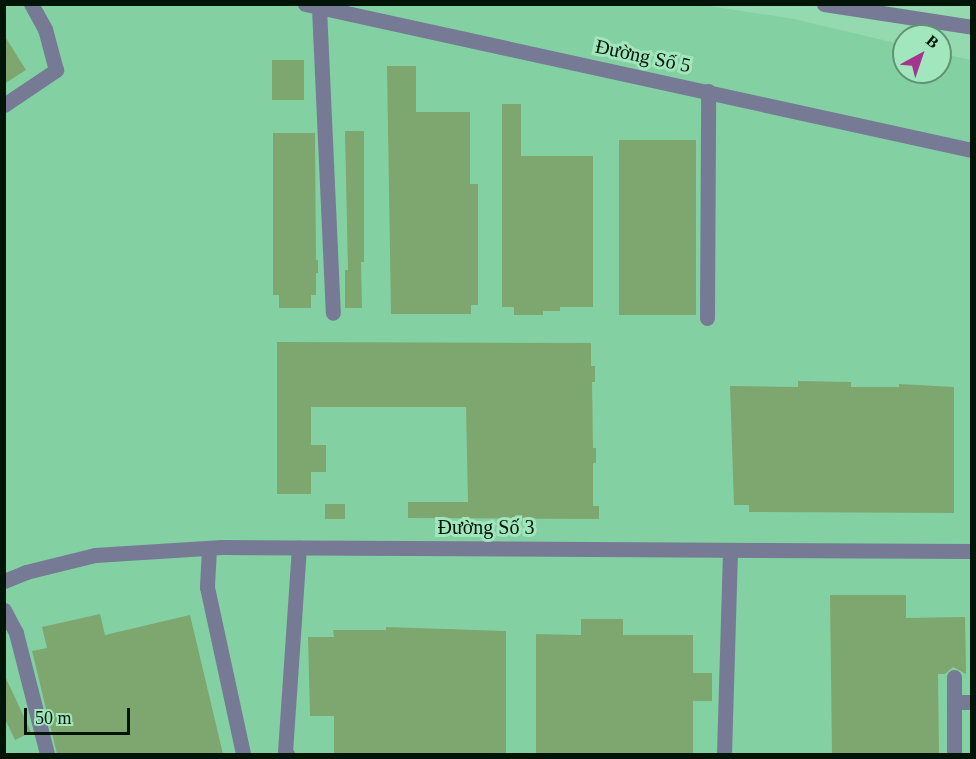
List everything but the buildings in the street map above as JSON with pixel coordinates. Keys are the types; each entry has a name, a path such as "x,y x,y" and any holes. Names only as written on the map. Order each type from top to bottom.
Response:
{"street":[{"path":"4,105 56,70 45,29 30,4"},
{"path":"824,4 972,27"},
{"path":"312,6 333,313"},
{"name":"Đường Số 5","path":"312,6 972,150"},
{"path":"707,318 708,91"},
{"path":"287,754 285,752 299,547"},
{"path":"208,548 207,587 243,754"},
{"name":"Đường Số 3","path":"4,581 26,572 95,555 208,548 972,551"},
{"path":"724,754 730,550"},
{"path":"4,610 16,633 47,754"},
{"path":"954,677 954,754"},
{"path":"954,702 972,702"}],"shaded area":[{"path":"4,5 703,5 794,19 892,42 892,84 952,84 952,56 971,60 971,754 5,754"}]}
